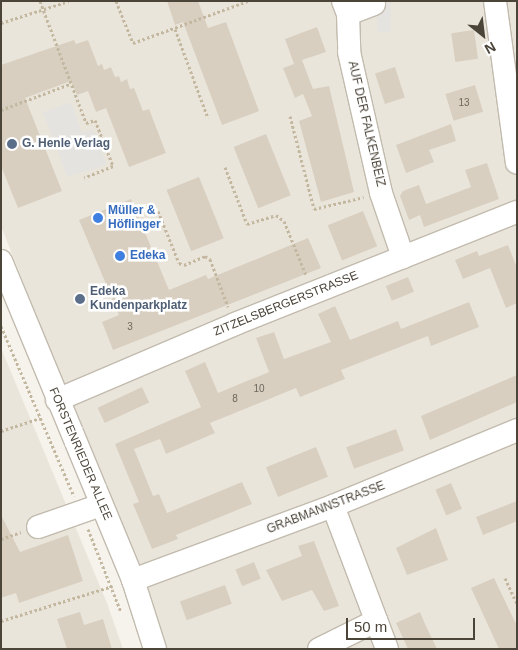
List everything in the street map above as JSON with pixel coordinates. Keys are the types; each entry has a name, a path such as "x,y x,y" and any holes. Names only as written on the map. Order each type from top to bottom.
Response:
{"street":[{"path":"494,1 517,163"},
{"name":"AUF DER FALKENBEIZ","path":"374,4 346,8 350,52 381,193 403,256"},
{"name":"ZITZELSBERGERSTRASSE","path":"57,400 313,292 517,212"},
{"name":"FORSTENRIEDER ALLEE","path":"1,261 57,400 91,509 133,580 155,649"},
{"name":"GRABMANNSTRASSE","path":"133,580 333,506 517,430"},
{"path":"333,506 387,649"},
{"path":"38,527 91,509"},
{"path":"319,649 376,621"}],"path":[{"path":"40,1 86,123 95,120 113,166 84,178"},
{"path":"1,24 69,1"},
{"path":"116,1 133,43 248,1"},
{"path":"175,29 208,118"},
{"path":"1,110 70,84"},
{"path":"290,116 314,209 381,193"},
{"path":"225,167 247,224 276,215 284,221 313,292"},
{"path":"158,211 178,263 184,264 205,256 210,259 235,324"},
{"path":"1,326 40,418 91,509 112,587 124,622"},
{"path":"1,431 40,418"},
{"path":"505,578 517,604"},
{"path":"1,621 133,580"}],"shaded area":[{"path":"1,1 517,1 517,649 168,649 1,226"},
{"path":"377,1 391,1 391,32 377,32"},
{"path":"71,102 82,133 93,129 107,165 67,177 43,112"},
{"path":"1,348 107,603 123,649 1,649"}],"building":[{"path":"167,1 198,1 208,28 226,22 259,111 222,125 183,22 175,25"},
{"path":"317,27 326,52 302,60 313,89 329,86 354,192 321,202 299,121 312,116 303,94 295,98 283,68 294,64 285,39"},
{"path":"474,30 478,59 455,62 451,33"},
{"path":"74,40 76,44 88,40 98,66 102,64 104,70 111,67 115,77 119,76 121,82 127,79 130,89 134,88 143,111 149,109 166,153 129,167 106,108 96,112 88,91 77,95 71,81 25,98 62,191 18,208 1,166 1,65"},
{"path":"395,67 405,97 385,104 375,73"},
{"path":"475,85 483,112 454,121 445,94"},
{"path":"451,124 456,141 429,150 434,162 406,173 396,145"},
{"path":"266,134 291,195 258,208 234,147"},
{"path":"487,163 499,199 424,227 420,215 409,220 400,196 403,191 419,185 426,204 471,187 465,170"},
{"path":"199,177 224,238 191,251 167,190"},
{"path":"131,199 169,290 206,275 208,279 308,238 321,268 113,350 102,322 119,315 79,220"},
{"path":"363,211 377,246 342,260 328,225"},
{"path":"508,245 517,268 517,303 506,308 490,268 463,279 455,260 477,251 479,256"},
{"path":"408,277 414,292 392,301 386,286"},
{"path":"469,302 479,327 431,346 428,336 341,370 345,379 300,397 296,388 210,423 215,433 166,454 160,439 134,449 153,496 159,494 167,513 242,482 252,504 176,535 178,539 152,549 133,504 139,502 115,444 201,407 185,371 205,362 218,393 269,372 256,338 274,332 284,359 331,342 318,314 335,306 350,340 398,321 401,329"},
{"path":"517,375 517,402 430,440 421,416"},
{"path":"142,387 149,402 105,423 98,408"},
{"path":"396,429 404,451 354,469 346,447"},
{"path":"316,447 328,477 278,497 266,467"},
{"path":"451,483 462,509 446,515 435,490"},
{"path":"517,501 517,521 483,535 476,517"},
{"path":"1,515 20,552 68,535 83,581 19,603 16,593 1,598"},
{"path":"436,528 448,560 407,575 396,548"},
{"path":"314,541 339,606 324,611 312,590 282,601 266,570 302,556 298,546"},
{"path":"254,562 261,579 242,586 235,569"},
{"path":"494,578 517,626 517,649 499,649 471,588"},
{"path":"225,585 232,604 187,620 180,601"},
{"path":"80,612 84,625 103,619 112,649 67,649 57,619"},
{"path":"420,612 437,649 408,649 396,623"}],"place":[{"name":"G. Henle Verlag","path":"12,144"},
{"name":"Müller & Höflinger","path":"98,218"},
{"name":"Edeka","path":"120,256"},
{"name":"Edeka Kundenparkplatz","path":"80,299"}]}
